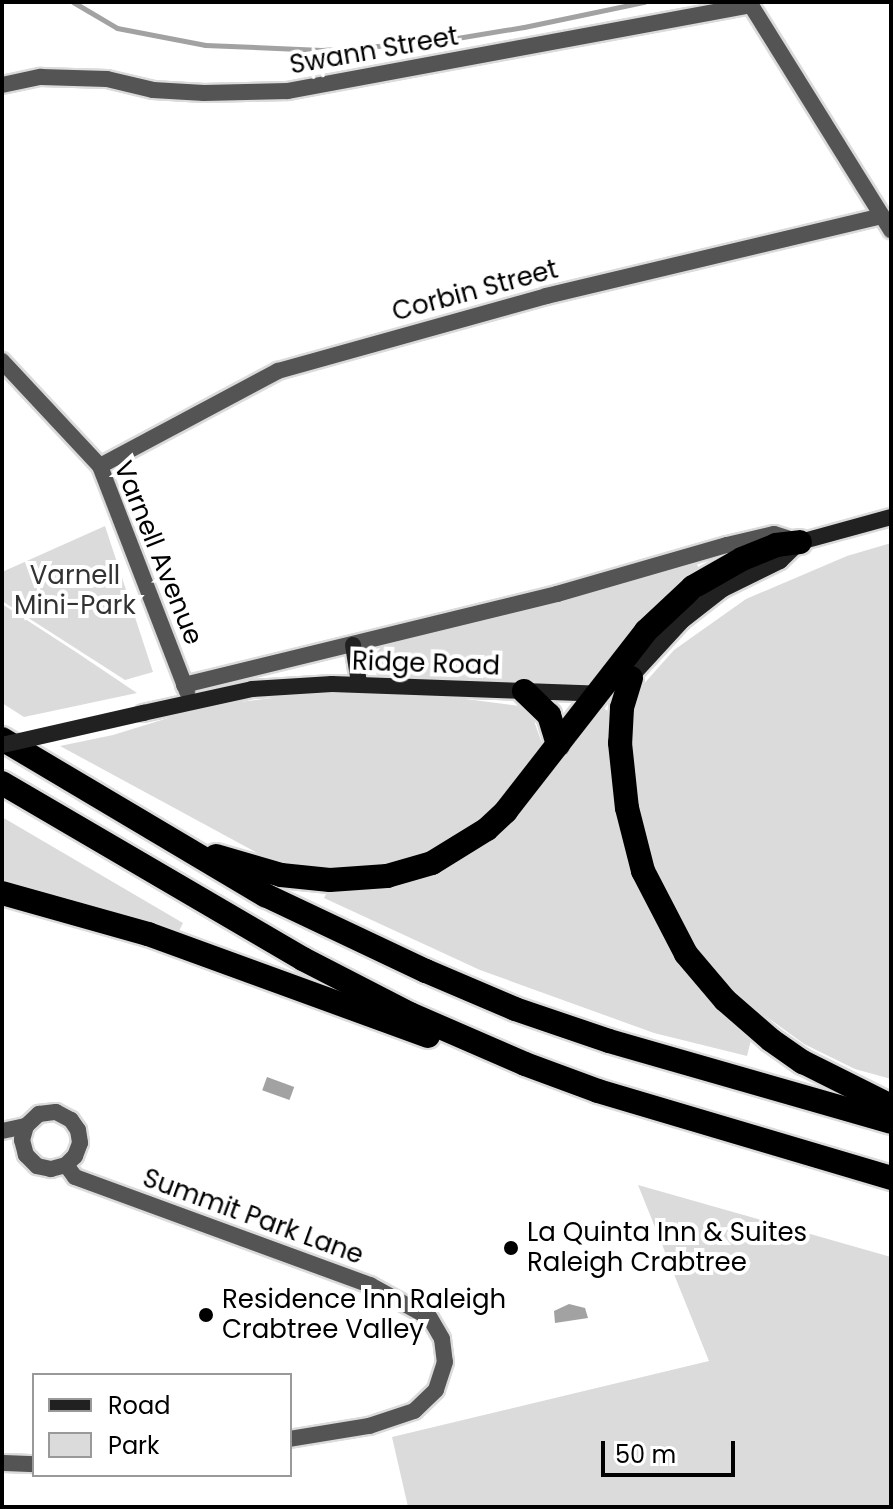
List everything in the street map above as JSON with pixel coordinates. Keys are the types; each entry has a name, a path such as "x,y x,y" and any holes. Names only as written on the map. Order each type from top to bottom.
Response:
{"highway":[{"path":"183,847 304,878 363,879 409,871 432,863 487,829 525,790 593,695 646,631 693,587 742,559 776,545 800,542"},
{"path":"631,678 622,708 620,743 627,808 643,871 686,954 725,1000 771,1040 803,1062 891,1106"},
{"path":"524,691 549,715 558,745"},
{"path":"2,742 265,895 353,939 515,1009 609,1041 891,1122"},
{"path":"2,783 303,959 410,1014 525,1064"},
{"path":"2,893 95,916 381,1021 525,1064 720,1129 891,1178"}],"street":[{"name":"Swann Street","path":"2,85 41,77 107,79 153,90 204,93 288,91 750,4"},
{"path":"750,4 886,223"},
{"name":"Corbin Street","path":"100,466 278,371 546,296 886,223"},
{"name":"Varnell Avenue","path":"2,361 100,466 191,702"},
{"name":"Ridge Road","path":"2,742 252,689 359,684 593,695 613,691 631,678 663,639 700,605 752,572 780,561 800,542 891,517"},
{"name":"Ridge Road","path":"184,685 557,594 774,534 800,542"},
{"path":"353,645 359,684"},
{"path":"2,1131 26,1126 39,1114 56,1112 71,1120 80,1143 75,1156 66,1165 51,1169 37,1166 26,1155 22,1140 26,1126"},
{"name":"Summit Park Lane","path":"66,1165 75,1177 370,1285 430,1318 442,1339 445,1362 436,1390 414,1411 369,1426 292,1439"},
{"path":"2,1463 32,1464"}],"green space":[{"name":"Varnell Mini-Park","path":"105,526 153,672 125,680 2,601 2,572"},
{"path":"891,543 891,1079 855,1069 804,1044 749,1004 701,955 650,856 636,796 629,722 641,687 674,650 746,599 847,556"},
{"path":"697,564 701,575 593,687 381,680 371,667 370,660 381,647"},
{"path":"2,604 137,693 24,717 2,703"},
{"path":"313,693 458,698 520,706 534,721 542,743 536,761 486,817 448,845 396,866 341,873 274,862 60,746 113,735 207,706"},
{"path":"598,705 613,714 634,873 653,917 685,970 751,1040 747,1056 654,1033 480,970 324,898 327,892 386,888 434,874 489,841 545,782"},
{"path":"2,817 183,923 179,931 60,896 2,884"},
{"path":"638,1185 891,1257 891,1507 408,1507 392,1437 709,1361"}],"shaded area":[{"path":"267,1077 294,1087 289,1100 262,1090"},
{"path":"569,1304 585,1308 588,1318 555,1323 554,1311"}],"waterway":[{"path":"73,2 117,28 205,45 322,50 433,42 644,2"}],"place":[{"name":"La Quinta Inn & Suites Raleigh Crabtree","path":"511,1248"},
{"name":"Residence Inn Raleigh Crabtree Valley","path":"206,1315"}]}
